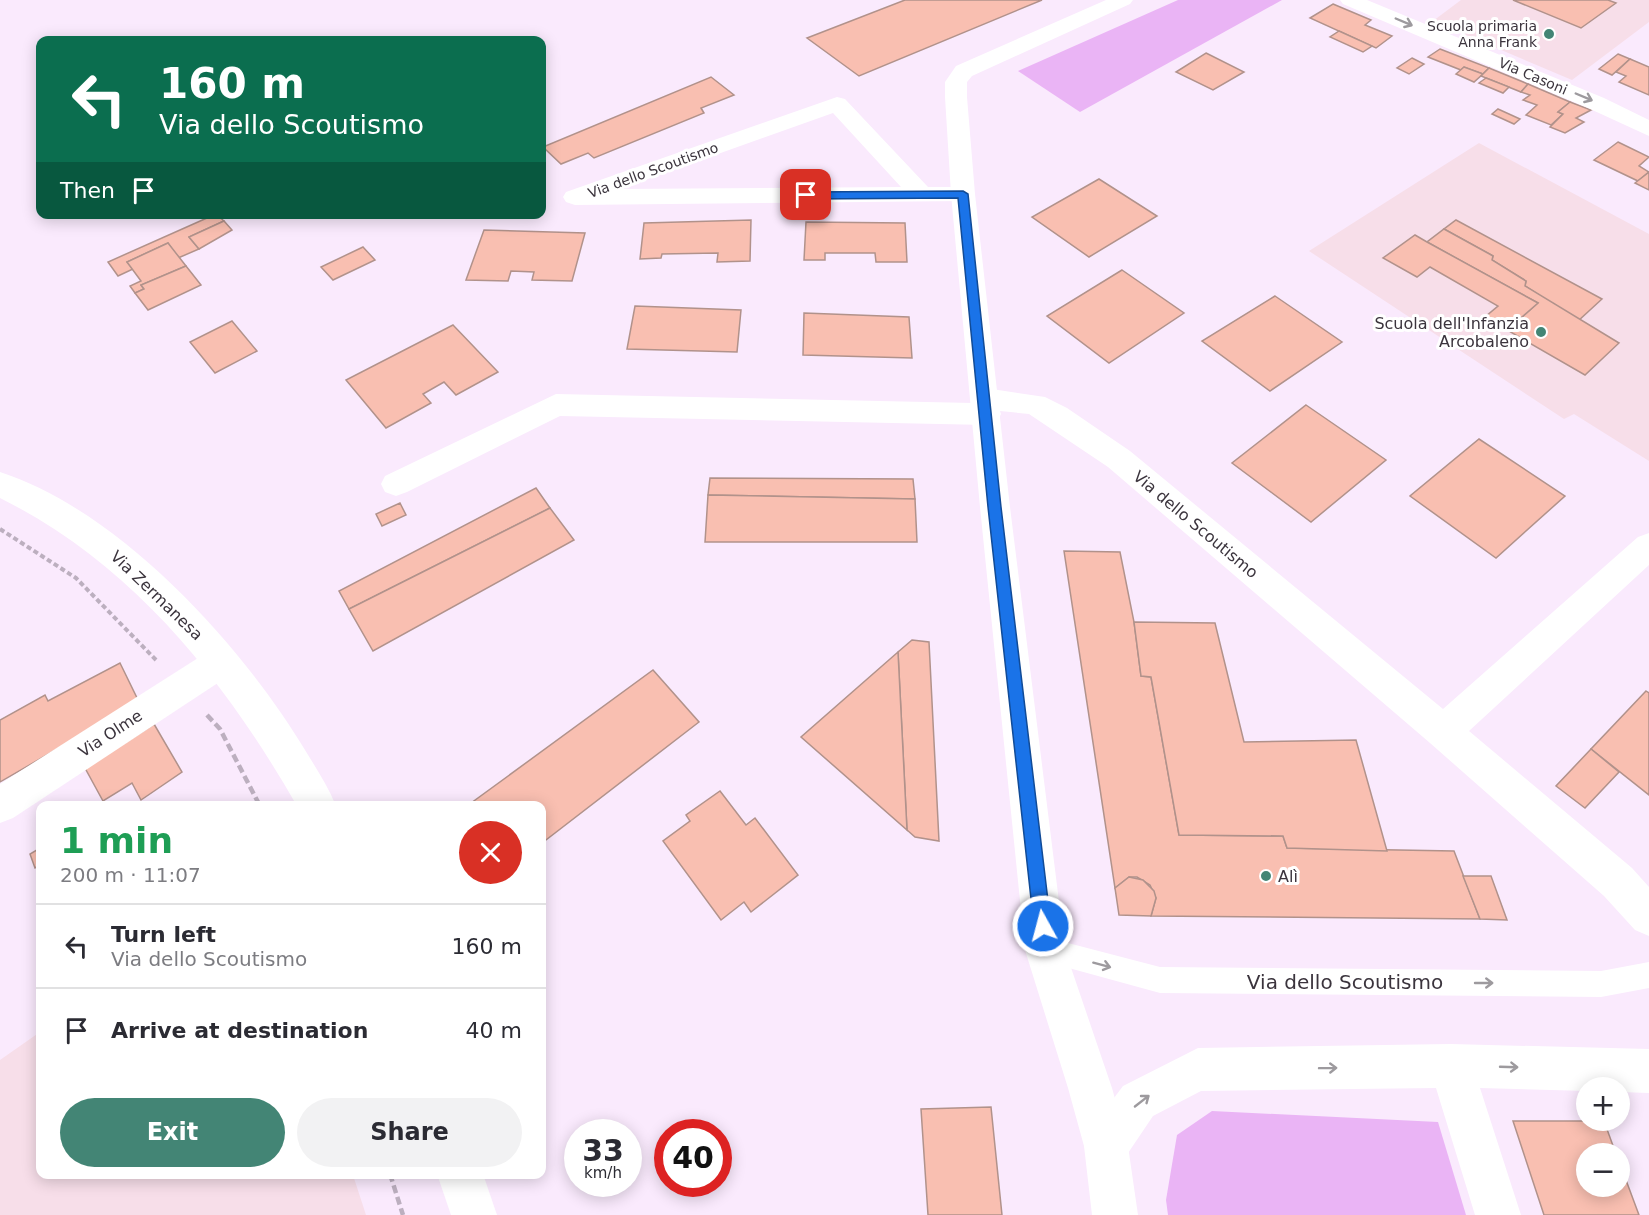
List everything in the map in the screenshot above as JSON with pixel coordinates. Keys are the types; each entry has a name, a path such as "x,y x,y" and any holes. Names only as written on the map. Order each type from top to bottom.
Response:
{"street":[{"path":"1115,1215 1106,1146 1090,1088 1045,950 995,507 963,194 956,82 964,71 1123,0"},
{"name":"Via Casoni","path":"1350,0 1596,103 1649,129"},
{"name":"Via dello Scoutismo","path":"921,194 837,104 575,197 963,194"},
{"name":"Via dello Scoutismo","path":"396,484 556,405 986,407 1035,404 1057,416 1119,459 1443,731 1618,882 1649,915"},
{"name":"Via Zermanesa","path":"0,484 24,495 110,549 193,627 271,727 315,801"},
{"path":"1443,731 1649,546"},
{"name":"Via Olme","path":"0,805 221,662"},
{"path":"1106,1146 1138,1101 1198,1070 1451,1065 1649,1071"},
{"path":"1451,1065 1498,1215"},
{"path":"461,1179 474,1215"}],"lane":[{"name":"Via dello Scoutismo","path":"1045,950 1160,980 1602,984 1649,975"}],"path":[{"path":"0,529 76,578 220,729 257,801"},
{"path":"392,1179 403,1215"}],"shaded area":[{"path":"1178,0 1282,0 1080,112 1018,71"},
{"name":"Scuola primaria Anna Frank","path":"1461,0 1649,0 1649,22 1572,80 1433,21"},
{"name":"Scuola dell'Infanzia Arcobaleno","path":"1479,143 1649,234 1649,461 1574,414 1564,419 1309,251"},
{"path":"36,1035 36,1179 354,1179 366,1215 0,1215 0,1060"},
{"path":"1212,1111 1438,1122 1466,1215 1168,1215 1166,1200 1177,1135"}],"building":[{"path":"905,0 1042,0 859,76 807,38"},
{"path":"1513,0 1608,0 1616,3 1581,28"},
{"path":"1333,4 1371,20 1365,25 1392,36 1376,48 1310,18"},
{"path":"1339,31 1372,46 1363,52 1330,37"},
{"path":"1440,49 1489,68 1483,74 1464,67 1461,70 1428,57"},
{"path":"1206,53 1244,72 1213,90 1176,72"},
{"path":"1618,54 1630,59 1612,75 1599,69"},
{"path":"1412,58 1424,64 1409,74 1397,68"},
{"path":"1630,59 1649,67 1649,95 1619,82 1626,76 1616,72"},
{"path":"1464,67 1483,74 1474,82 1456,74"},
{"path":"1489,68 1528,84 1521,92 1481,76"},
{"path":"711,77 734,95 701,108 704,113 594,158 588,153 561,164 546,150 546,146"},
{"path":"1486,78 1509,87 1503,93 1479,83"},
{"path":"1528,84 1570,102 1558,112 1563,114 1551,125 1526,115 1537,105 1523,100 1530,95 1521,92"},
{"path":"1570,102 1591,110 1576,118 1584,122 1565,133 1550,127 1563,114 1558,112"},
{"path":"1498,109 1520,119 1514,124 1492,114"},
{"path":"1618,142 1649,157 1639,166 1649,172 1638,181 1594,160"},
{"path":"1649,172 1649,190 1635,183"},
{"path":"1099,179 1157,216 1089,257 1032,217"},
{"path":"205,219 224,221 189,237 199,249 178,258 168,243 127,262 133,269 118,276 108,262"},
{"path":"751,220 750,261 717,262 718,253 662,254 661,258 640,259 644,223"},
{"path":"1456,220 1602,299 1578,321 1525,286 1526,281 1492,260 1493,256 1444,229"},
{"path":"224,221 232,230 199,249 189,237"},
{"path":"806,222 905,223 907,262 876,262 875,253 825,253 825,260 804,260"},
{"path":"1444,229 1493,256 1492,260 1526,281 1525,286 1619,343 1585,375 1507,330 1538,303 1427,242"},
{"path":"484,230 585,233 572,281 532,280 534,272 511,271 508,281 466,280"},
{"path":"1415,235 1538,303 1507,330 1485,317 1498,306 1430,267 1417,277 1383,258"},
{"path":"168,243 186,266 141,285 144,289 135,293 130,286 141,281 127,262"},
{"path":"363,247 375,260 333,280 321,267"},
{"path":"186,266 201,285 148,310 135,293 144,289 141,285"},
{"path":"1122,270 1184,313 1109,363 1047,316"},
{"path":"1275,296 1342,342 1270,391 1202,341"},
{"path":"635,306 741,310 737,352 627,349"},
{"path":"804,313 909,317 912,358 803,355"},
{"path":"232,321 257,351 215,373 190,342"},
{"path":"453,325 498,372 456,395 444,382 423,394 431,403 386,428 346,380"},
{"path":"1306,405 1386,460 1311,522 1232,463"},
{"path":"1479,439 1565,496 1496,558 1410,496"},
{"path":"710,478 913,479 915,499 708,495"},
{"path":"536,488 550,508 349,609 339,591"},
{"path":"708,495 915,499 917,542 705,542"},
{"path":"400,503 406,515 382,526 376,514"},
{"path":"550,508 574,540 373,651 349,609"},
{"path":"1064,551 1120,552 1134,622 1141,676 1151,677 1179,835 1283,836 1287,848 1454,851 1480,919 1151,916 1156,898 1150,885 1137,877 1129,877 1115,888"},
{"path":"1134,622 1215,623 1244,742 1356,740 1387,851 1287,848 1283,836 1179,835 1151,677 1141,676"},
{"path":"912,640 929,642 939,841 915,837 907,830 898,652"},
{"path":"898,652 907,830 801,737"},
{"path":"120,663 139,702 0,782 0,720 45,695 48,701"},
{"path":"653,670 699,722 546,840 546,801 474,801"},
{"path":"1646,691 1649,693 1649,795 1591,749"},
{"path":"154,724 182,772 141,800 132,783 103,801 85,768"},
{"path":"1591,749 1619,772 1585,808 1556,786"},
{"path":"720,791 746,825 755,818 798,875 751,912 744,902 721,920 663,841 690,821 686,815"},
{"path":"36,850 35,868 30,854"},
{"path":"1463,876 1491,876 1507,920 1480,919"},
{"path":"1129,877 1143,880 1154,891 1156,898 1151,916 1119,915 1115,888"},
{"path":"991,1107 1002,1215 928,1215 921,1109"},
{"path":"1513,1121 1576,1121 1576,1131 1608,1131 1612,1143 1576,1143 1576,1197 1630,1197 1630,1191 1639,1215 1544,1215"}],"place":[{"name":"Scuola primaria Anna Frank","path":"1549,34"},
{"name":"Scuola dell'Infanzia Arcobaleno","path":"1541,332"},
{"name":"Alì","path":"1266,876"}],"route":[{"path":"806,195 963,194 995,507 1043,926"}]}
